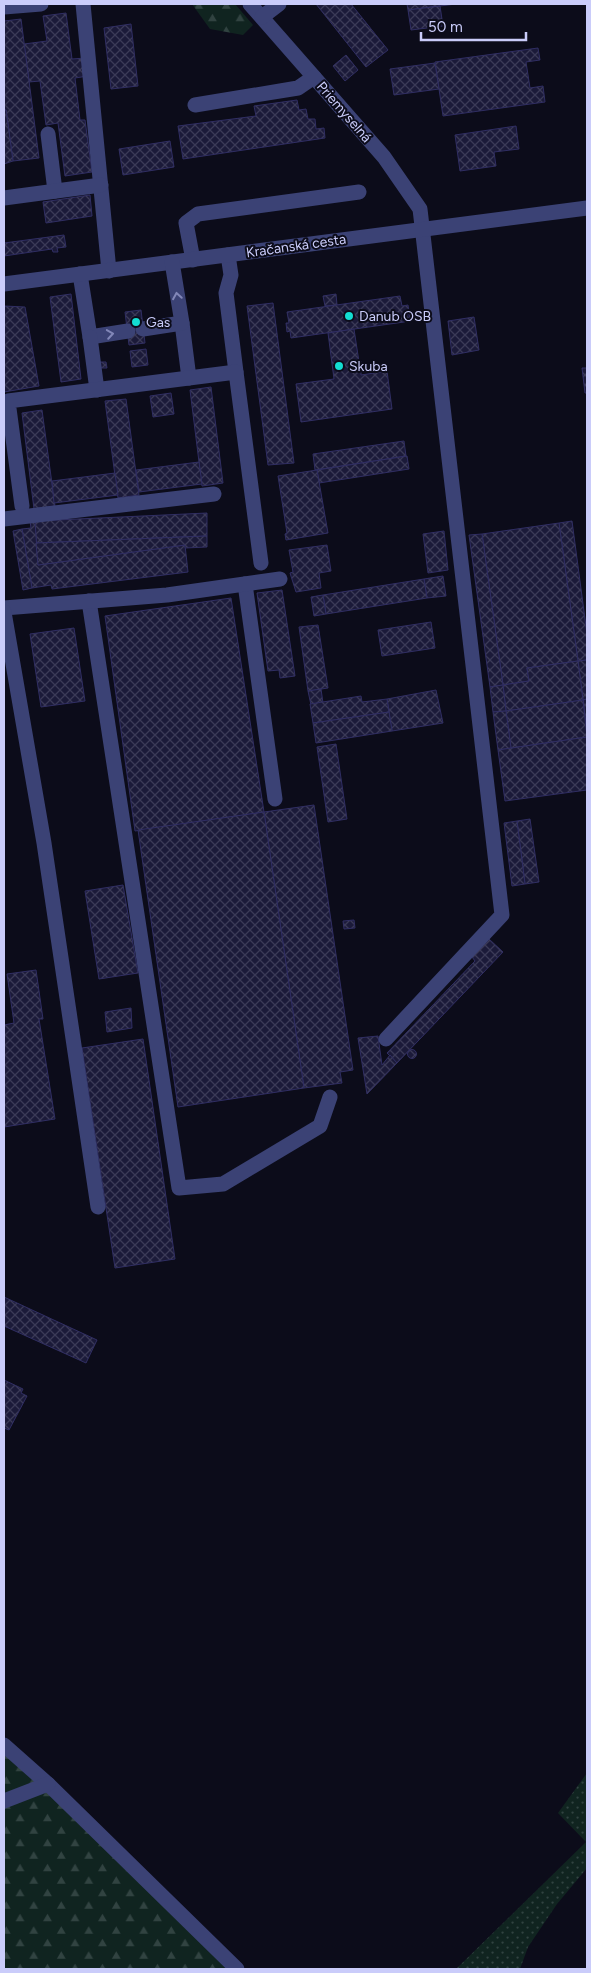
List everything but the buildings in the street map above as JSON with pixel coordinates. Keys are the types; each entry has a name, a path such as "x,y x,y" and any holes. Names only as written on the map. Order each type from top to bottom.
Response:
{"street":[{"path":"4,8 41,4"},
{"path":"83,4 109,271"},
{"name":"Priemyselná","path":"250,4 384,157 420,209 502,915 386,1039"},
{"path":"262,17 279,4"},
{"path":"195,106 298,88 314,77"},
{"path":"48,134 55,191"},
{"path":"4,198 101,185"},
{"path":"193,260 186,223 198,214 359,192"},
{"name":"Kračanská cesta","path":"4,284 587,208"},
{"path":"228,255 231,275 226,293 261,563"},
{"path":"172,262 189,378"},
{"path":"80,274 97,390"},
{"path":"143,329 182,323"},
{"path":"90,337 128,331"},
{"path":"22,506 8,401 236,372"},
{"path":"4,519 214,494"},
{"path":"4,608 167,595 280,579"},
{"path":"245,584 275,799"},
{"path":"89,601 179,1188 223,1184 288,1146 320,1126 330,1097"},
{"path":"4,612 44,842 98,1207"},
{"path":"4,1745 48,1784 237,1969"},
{"path":"4,1801 48,1784"}],"green space":[{"path":"192,4 235,4 253,25 243,35 210,29"},
{"path":"4,1752 19,1759 228,1969 4,1969"},
{"path":"587,1773 587,1868 557,1904 528,1947 520,1969 456,1969 586,1842 558,1813"}],"place":[{"name":"Danub OSB","path":"349,316"},
{"name":"Gas","path":"136,322"},
{"name":"Skuba","path":"339,366"}]}
